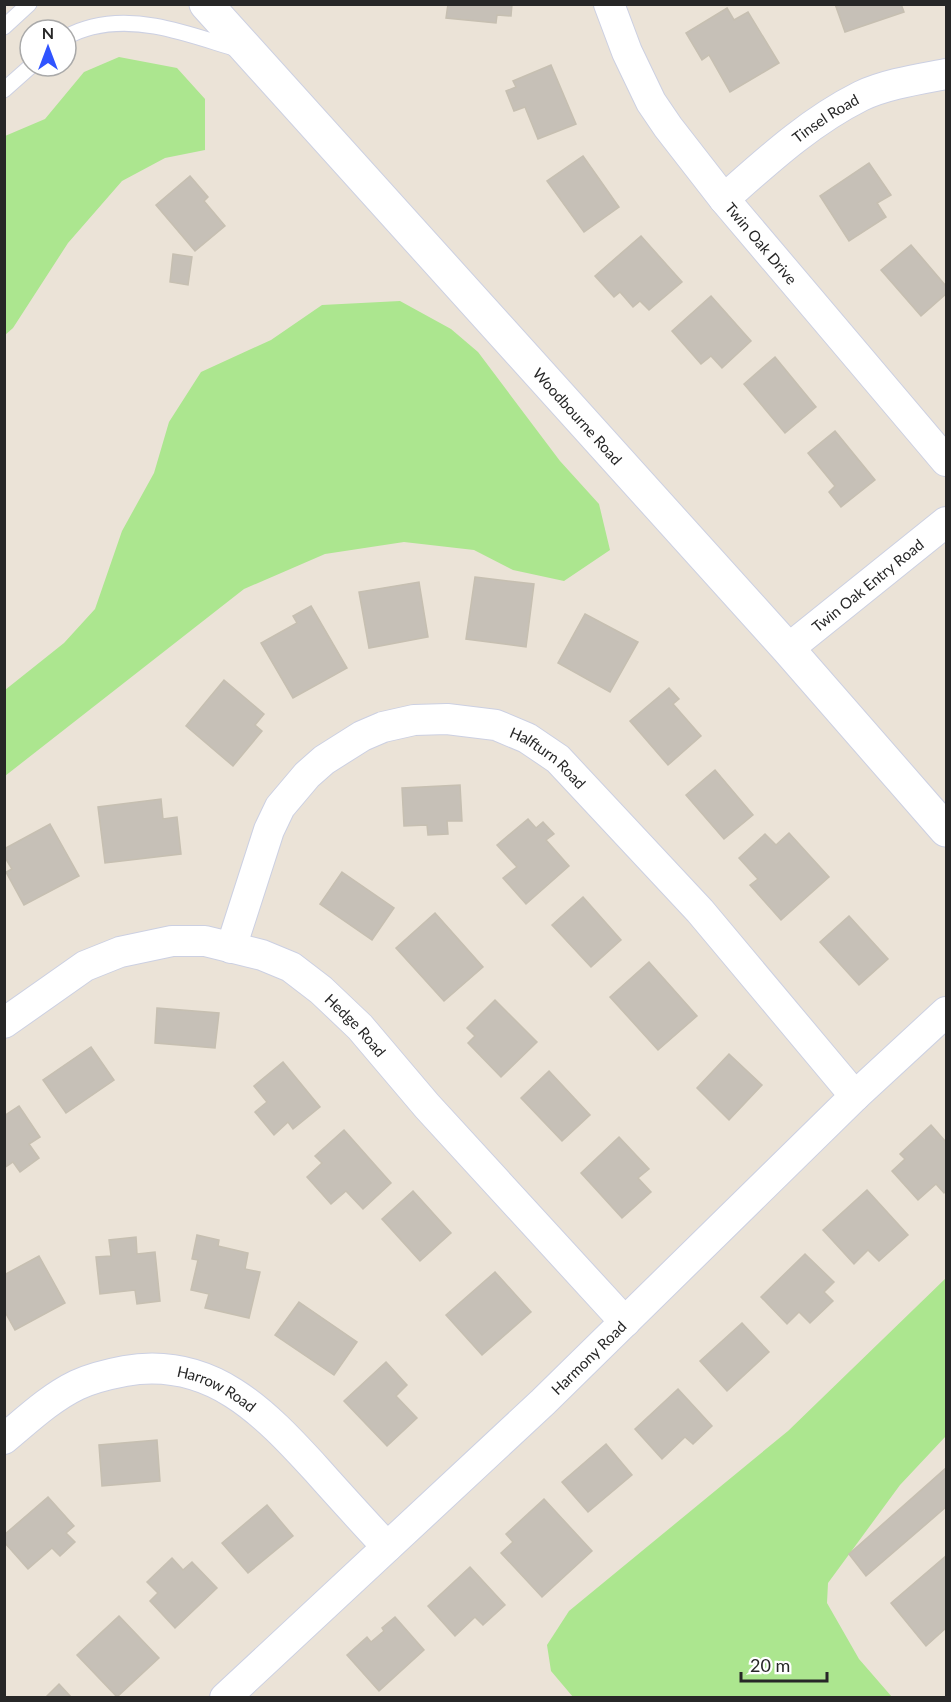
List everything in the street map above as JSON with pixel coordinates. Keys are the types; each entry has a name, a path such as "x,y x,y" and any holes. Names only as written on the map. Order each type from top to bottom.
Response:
{"main road":[{"name":"Woodbourne Road","path":"206,4 788,649 946,830"}],"street":[{"name":"Twin Oak Drive","path":"609,4 627,52 651,102 668,127 724,199 946,460"},
{"name":"Tinsel Road","path":"724,199 792,140 863,95 914,80 946,74"},
{"name":"Twin Oak Entry Road","path":"788,649 946,522"},
{"name":"Halfturn Road","path":"231,948 269,830 280,807 307,775 324,760 362,736 383,727 414,720 447,719 496,725 527,738 558,759 699,911 855,1096"},
{"name":"Hedge Road","path":"4,1023 78,971 120,952 172,941 205,941 262,956 291,967 321,990 360,1027 427,1106 625,1322"},
{"name":"Harmony Road","path":"225,1698 625,1322 855,1096 946,1012"},
{"name":"Harrow Road","path":"4,1439 48,1403 78,1385 109,1374 143,1368 187,1372 217,1382 246,1400 272,1423 387,1547"}],"lane":[{"path":"8,24 20,4"},
{"path":"8,24 29,4"},
{"path":"78,32 90,27 113,23 140,23 163,27 250,53"},
{"path":"4,90 18,78"}],"green space":[{"path":"119,57 177,68 205,99 205,150 165,158 122,181 68,243 13,328 5,335 5,136 45,119 84,72"},
{"path":"400,301 451,329 478,352 560,461 599,504 610,550 564,581 513,570 474,550 404,542 325,554 244,589 5,776 5,690 64,643 95,609 122,531 154,473 169,422 201,372 271,340 322,305"},
{"path":"946,1278 946,1436 900,1485 828,1583 827,1603 859,1659 892,1697 573,1697 551,1671 547,1645 569,1611 788,1431"}],"building":[{"path":"448,4 512,4 511,16 497,15 496,23 446,18"},
{"path":"835,4 901,4 904,12 845,32"},
{"path":"727,8 734,20 748,12 779,63 730,92 709,55 702,60 686,33"},
{"path":"551,65 576,124 538,139 525,107 514,111 506,91 516,87 513,81"},
{"path":"583,156 619,207 584,232 547,181"},
{"path":"869,163 891,195 877,203 886,217 849,241 820,196"},
{"path":"190,176 208,197 204,201 225,226 195,251 156,205"},
{"path":"641,236 682,282 649,310 640,301 633,307 620,292 614,297 595,276"},
{"path":"911,245 946,286 946,294 921,316 881,270"},
{"path":"173,254 192,257 188,285 170,282"},
{"path":"711,296 751,341 722,368 711,356 701,364 672,331"},
{"path":"775,357 816,407 785,433 744,384"},
{"path":"835,431 875,480 841,507 829,492 835,486 808,453"},
{"path":"475,577 534,584 526,647 466,639"},
{"path":"419,582 428,637 369,648 359,592"},
{"path":"311,606 347,668 293,698 261,643 297,623 293,616"},
{"path":"585,614 638,642 610,692 558,663"},
{"path":"224,680 264,714 255,725 262,731 233,766 186,726"},
{"path":"669,688 679,699 673,704 701,736 668,765 630,721"},
{"path":"715,770 753,815 724,839 686,795"},
{"path":"460,785 462,821 447,821 448,834 428,835 427,825 404,826 402,788"},
{"path":"161,799 163,819 177,817 181,854 105,863 98,807"},
{"path":"528,819 536,828 543,822 554,834 546,840 569,866 526,904 503,878 517,867 497,845"},
{"path":"50,824 79,876 24,905 6,872 12,869 4,856 4,849"},
{"path":"789,833 829,877 781,920 750,885 758,879 739,858 765,834 776,845"},
{"path":"342,872 394,908 372,940 320,904"},
{"path":"583,897 621,940 591,967 552,925"},
{"path":"435,913 483,967 444,1001 396,948"},
{"path":"849,916 888,959 859,985 820,942"},
{"path":"649,962 697,1016 658,1050 610,997"},
{"path":"495,1000 537,1042 501,1077 468,1043 475,1036 467,1028"},
{"path":"157,1008 219,1013 215,1048 155,1043"},
{"path":"91,1047 114,1080 66,1113 43,1080"},
{"path":"729,1054 762,1085 729,1120 697,1088"},
{"path":"283,1062 320,1107 293,1129 288,1122 274,1135 255,1112 267,1102 254,1086"},
{"path":"549,1071 590,1115 562,1141 521,1098"},
{"path":"19,1106 40,1137 29,1144 39,1158 20,1172 13,1162 4,1168 4,1116"},
{"path":"931,1125 946,1142 946,1191 944,1193 936,1184 918,1200 892,1171 905,1159 900,1154"},
{"path":"344,1130 391,1183 363,1209 346,1191 331,1204 307,1177 322,1163 315,1156"},
{"path":"619,1137 649,1169 638,1178 651,1192 622,1218 581,1173"},
{"path":"867,1190 908,1235 879,1261 868,1250 854,1264 823,1230"},
{"path":"413,1191 451,1233 420,1261 382,1219"},
{"path":"197,1235 219,1240 218,1246 248,1253 245,1269 260,1272 249,1318 205,1308 209,1294 191,1290 198,1260 192,1259"},
{"path":"136,1237 137,1254 155,1252 160,1301 137,1304 135,1290 100,1294 96,1257 111,1256 109,1240"},
{"path":"805,1254 834,1282 824,1292 833,1301 810,1323 799,1312 787,1324 761,1297"},
{"path":"39,1256 65,1303 15,1330 4,1310 4,1275"},
{"path":"495,1272 531,1312 482,1355 446,1315"},
{"path":"299,1302 357,1342 334,1375 275,1335"},
{"path":"742,1323 769,1352 727,1391 700,1361"},
{"path":"386,1362 407,1385 396,1396 417,1418 387,1446 344,1401"},
{"path":"678,1389 712,1426 693,1444 685,1437 662,1459 635,1429"},
{"path":"157,1440 160,1481 102,1486 99,1445"},
{"path":"606,1444 632,1475 588,1512 562,1482"},
{"path":"946,1468 946,1507 866,1576 849,1554"},
{"path":"48,1497 74,1526 66,1533 75,1542 60,1556 52,1548 28,1569 4,1542 4,1535"},
{"path":"544,1499 592,1551 542,1597 501,1553 513,1542 506,1534"},
{"path":"267,1505 293,1536 248,1573 222,1543"},
{"path":"946,1556 946,1628 926,1646 891,1603"},
{"path":"172,1558 183,1570 192,1562 217,1588 175,1628 150,1601 158,1593 147,1582"},
{"path":"470,1567 505,1605 483,1625 475,1617 455,1636 428,1606"},
{"path":"119,1616 159,1658 117,1697 77,1655"},
{"path":"395,1617 424,1650 379,1691 347,1655 367,1637 371,1642"},
{"path":"59,1684 72,1698 45,1698"}]}
